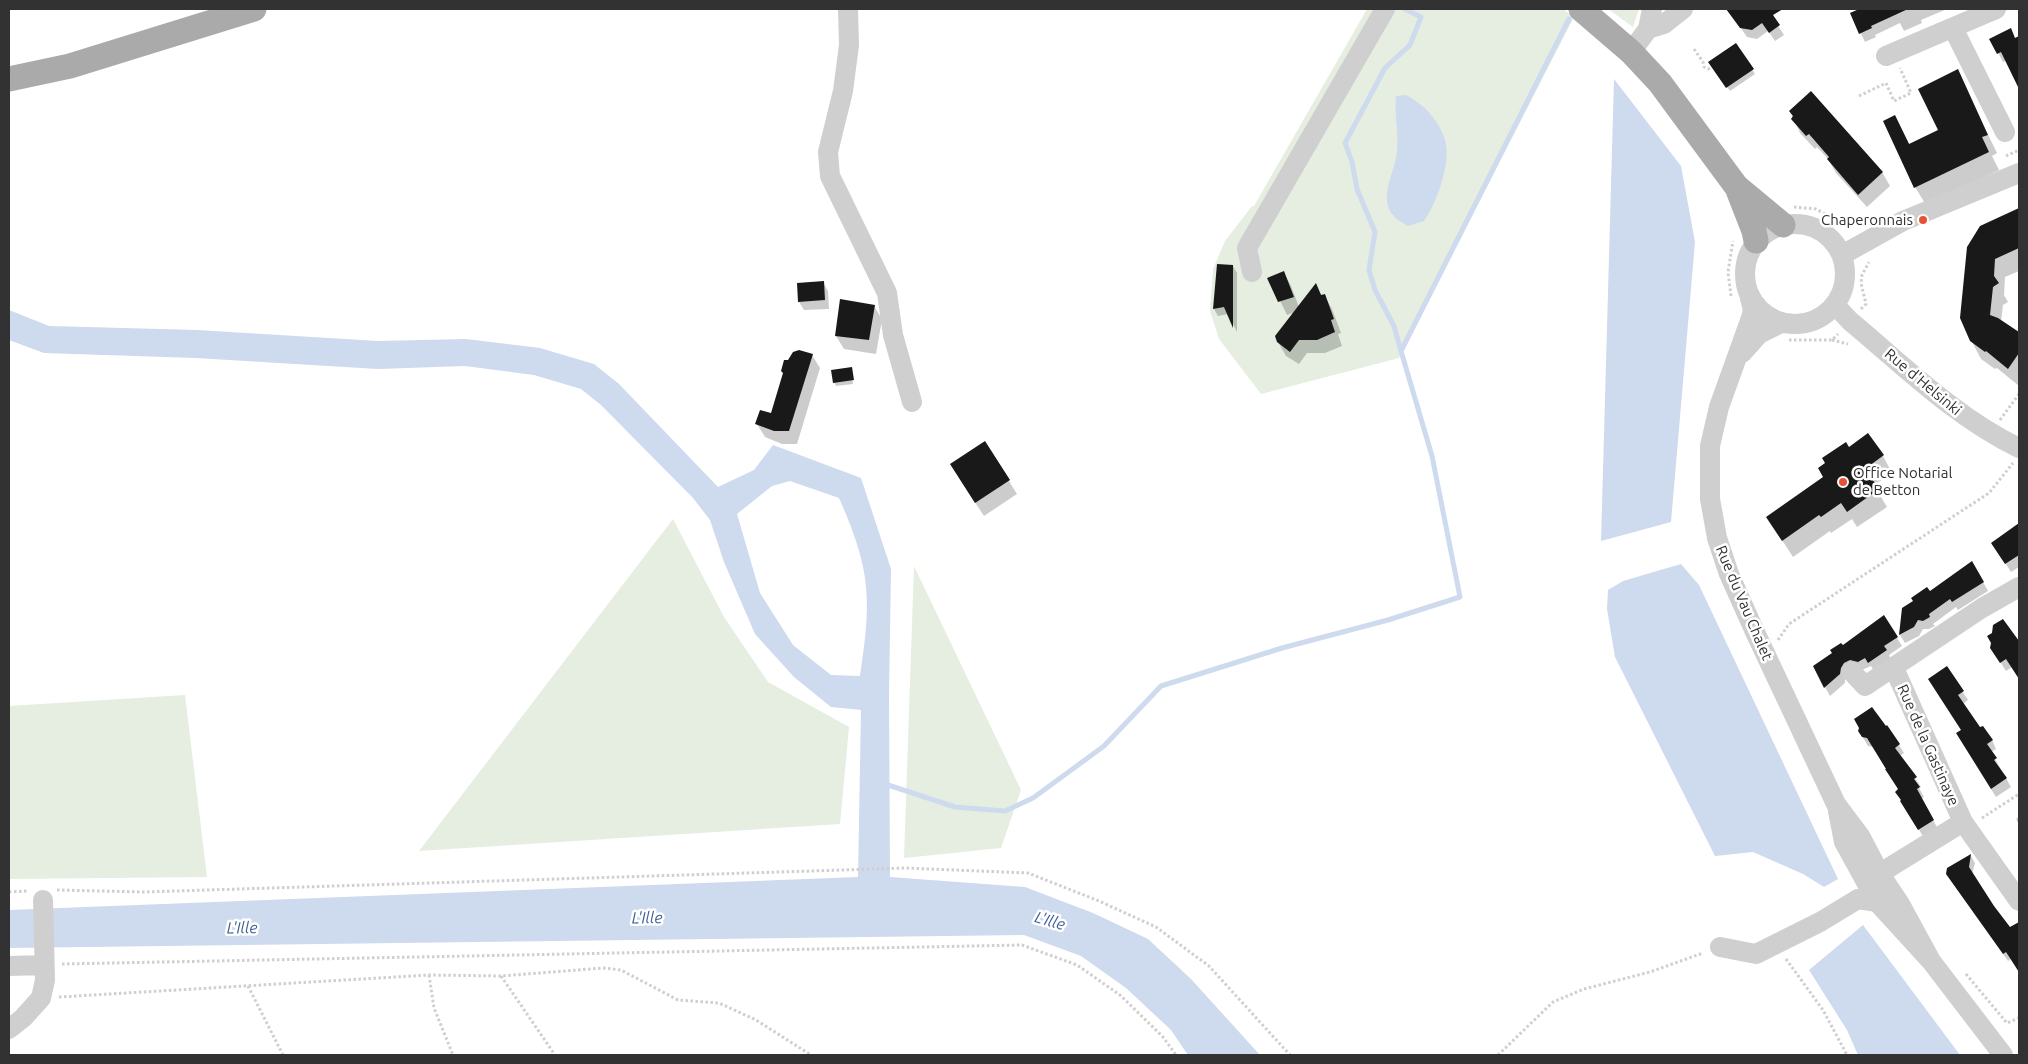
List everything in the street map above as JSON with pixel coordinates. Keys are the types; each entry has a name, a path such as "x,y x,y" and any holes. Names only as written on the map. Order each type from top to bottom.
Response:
{"main road":[{"path":"9,79 70,66 149,35 254,9"},
{"path":"1581,9 1630,52 1660,83 1736,186 1749,216 1756,242"},
{"path":"1736,186 1787,216"}],"street":[{"path":"848,9 850,45 843,91 828,152 830,176 887,293 893,335 912,402"},
{"path":"1252,272 1248,248 1385,9"},
{"path":"1630,52 1648,29 1652,9"},
{"path":"1648,29 1664,24 1683,9"},
{"path":"1886,56 1996,9"},
{"path":"1953,28 2005,132"},
{"path":"1842,255 1903,221 2019,173"},
{"path":"1787,216 1818,229 1832,240 1842,255 1846,272 1844,290 1835,305 1820,318 1801,325 1781,323 1763,314 1741,298 1745,284 1744,269 1748,254 1756,242 1787,216"},
{"name":"Rue du Vau Chalet","path":"1741,298 1753,310 1719,407 1710,446 1710,499 1717,538 1755,632 1836,804 1860,836 1872,878 1890,894 1931,961 2003,1055"},
{"name":"Rue d'Helsinki","path":"1835,305 1850,321 1961,415 2018,453"},
{"name":"Rue du Vau Chalet","path":"1734,361 1759,334 1781,323"},
{"name":"Rue de la Gastinaye","path":"1852,672 1865,686 1982,608 2019,587"},
{"name":"Rue de la Gastinaye","path":"1894,668 1963,822 2019,901"},
{"name":"Rue de la Gastinaye","path":"1872,878 1963,822"},
{"path":"9,1029 23,1018 41,998 45,980 44,893"},
{"path":"1720,946 1756,954 1820,922 1858,899 1890,894"},
{"path":"9,966 44,960"}],"path":[{"path":"1694,48 1704,67 1708,69 1712,67"},
{"path":"1859,96 1886,83 1894,101 1911,93 1899,68 1908,64"},
{"path":"1759,334 1774,343 1800,339 1832,340 1866,304 1861,283 1864,270 1880,251 1871,239 1864,223 1840,222 1816,209 1787,216"},
{"path":"1741,298 1728,272 1735,230 1749,216"},
{"path":"1992,435 2006,410 2019,394"},
{"path":"1774,646 1789,624 1989,493 2018,453"},
{"path":"1963,822 1978,820 2019,794"},
{"path":"9,892 144,892 850,869 906,868 1028,873 1099,900 1156,928 1208,966 1290,1055"},
{"path":"1776,944 1823,1010 1847,1055"},
{"path":"44,960 1022,945 1077,965 1120,995 1163,1037 1176,1055"},
{"path":"1498,1055 1554,1002 1584,989 1650,972 1720,946"},
{"path":"41,998 429,975 501,976 603,968 621,970 678,1000 719,1003 756,1020 811,1055"},
{"path":"1964,971 2007,1022 2019,1018"},
{"path":"429,975 434,1008 453,1055"},
{"path":"501,976 556,1055"},
{"path":"248,986 283,1055"}],"shaded area":[{"path":"1367,9 1563,9 1574,17 1399,358 1261,394 1219,339 1210,311 1213,269 1225,241 1252,206 1254,206"},
{"path":"1608,9 1639,9 1633,27"},
{"path":"673,519 724,617 768,682 849,727 840,824 419,851"},
{"path":"914,566 1021,790 1001,848 904,858"},
{"path":"185,695 207,877 9,879 9,706"}],"water":[{"path":"1614,79 1681,166 1695,242 1671,522 1601,541"},
{"path":"1406,95 1424,107 1438,124 1446,146 1445,168 1434,203 1424,221 1408,226 1396,218 1387,202 1388,185 1397,151 1396,96"},
{"name":"L'Ille","path":"9,310 49,326 197,330 378,341 466,339 540,348 594,364 619,384 718,487 754,470 773,445 861,478 891,569 889,695 890,877 1025,887 1093,913 1148,939 1191,979 1260,1055 1188,1055 1171,1030 1126,988 1081,956 1024,935 9,948 9,910 858,877 861,710 831,707 794,677 755,634 724,562 710,520 693,498 601,405 581,389 534,375 465,366 378,369 196,358 44,353 9,340","holes":["790,481 839,498 856,542 865,576 867,598 866,621 860,676 831,675 793,645 760,593 737,514 772,486"]},
{"path":"1681,564 1699,585 1838,879 1824,887 1803,874 1753,852 1715,856 1615,657 1607,609 1608,590 1623,581"},
{"path":"1863,925 1960,1055 1858,1055 1847,1030 1809,970"}],"building":[{"path":"1726,9 1783,9 1773,15 1780,25 1769,33 1762,23 1752,30 1740,28"},
{"path":"1859,9 1908,9 1871,26 1872,28 1859,34 1850,13"},
{"path":"2011,28 2015,38 2019,36 2019,89 2001,52 1997,54 1989,39"},
{"path":"1736,43 1754,69 1726,88 1708,62"},
{"path":"1958,69 1988,135 1982,137 1989,152 1914,188 1883,121 1895,115 1909,144 1938,130 1918,89"},
{"path":"1811,91 1883,172 1858,195 1827,159 1829,157 1809,134 1806,136 1791,119 1793,116 1789,111"},
{"path":"2019,208 2019,248 1995,259 1994,276 1999,283 1993,287 1990,315 2019,332 2019,353 2008,369 1970,341 1960,318 1967,247 1980,226"},
{"path":"1217,264 1233,265 1233,328 1224,307 1213,309"},
{"path":"1284,271 1294,297 1278,302 1267,278"},
{"path":"824,281 825,300 798,302 797,283"},
{"path":"1316,283 1321,295 1325,294 1334,319 1331,320 1335,332 1317,340 1299,340 1290,352 1277,342 1275,336"},
{"path":"840,299 875,305 869,340 835,336"},
{"path":"799,350 813,354 789,431 774,431 755,424 760,410 771,413 783,373 781,371 784,360 788,360 793,352"},
{"path":"852,367 854,380 833,383 831,370"},
{"name":"Office Notarial de Betton","path":"1868,433 1884,455 1865,469 1879,489 1847,512 1841,503 1821,517 1819,515 1782,541 1766,517 1823,477 1818,468 1825,463 1822,458 1846,442 1849,447"},
{"path":"985,441 1010,480 975,503 950,464"},
{"path":"2019,523 2019,555 2005,564 1991,543"},
{"path":"1972,561 1984,582 1952,602 1950,599 1929,614 1930,617 1923,621 1918,620 1914,627 1899,635 1902,608 1913,601 1911,598 1927,587 1930,591"},
{"path":"1884,615 1898,637 1884,646 1887,650 1868,663 1865,658 1858,662 1850,660 1844,663 1840,674 1824,688 1813,666 1832,653 1830,650 1841,643 1843,645"},
{"path":"2003,619 2019,641 2019,679 2006,659 2000,663 1990,648 1991,643 1987,636 1992,633 1993,625"},
{"path":"1947,666 1964,691 1958,695 1980,727 1983,726 1993,740 1987,744 1997,758 1994,760 2007,778 1991,789 1956,733 1961,730 1928,679"},
{"path":"1872,707 1900,744 1895,748 1917,777 1914,779 1920,787 1917,789 1934,820 1918,830 1895,792 1898,789 1886,769 1867,738 1862,737 1858,731 1859,728 1854,719"},
{"path":"1971,854 1969,867 1994,906 2010,927 2019,922 2019,972 2006,952 2003,954 1946,874 1947,868"}],"waterway":[{"path":"1401,351 1394,326 1375,290 1369,270 1375,232 1357,189 1352,162 1345,143 1385,68 1410,45 1421,17 1405,9"},
{"path":"885,784 955,807 1005,811 1033,798 1104,746 1161,686 1282,648 1388,620 1460,597 1432,456 1401,351 1569,19"}],"place":[{"name":"Chaperonnais","path":"1923,220"},
{"name":"Office Notarial de Betton","path":"1843,482"}]}
